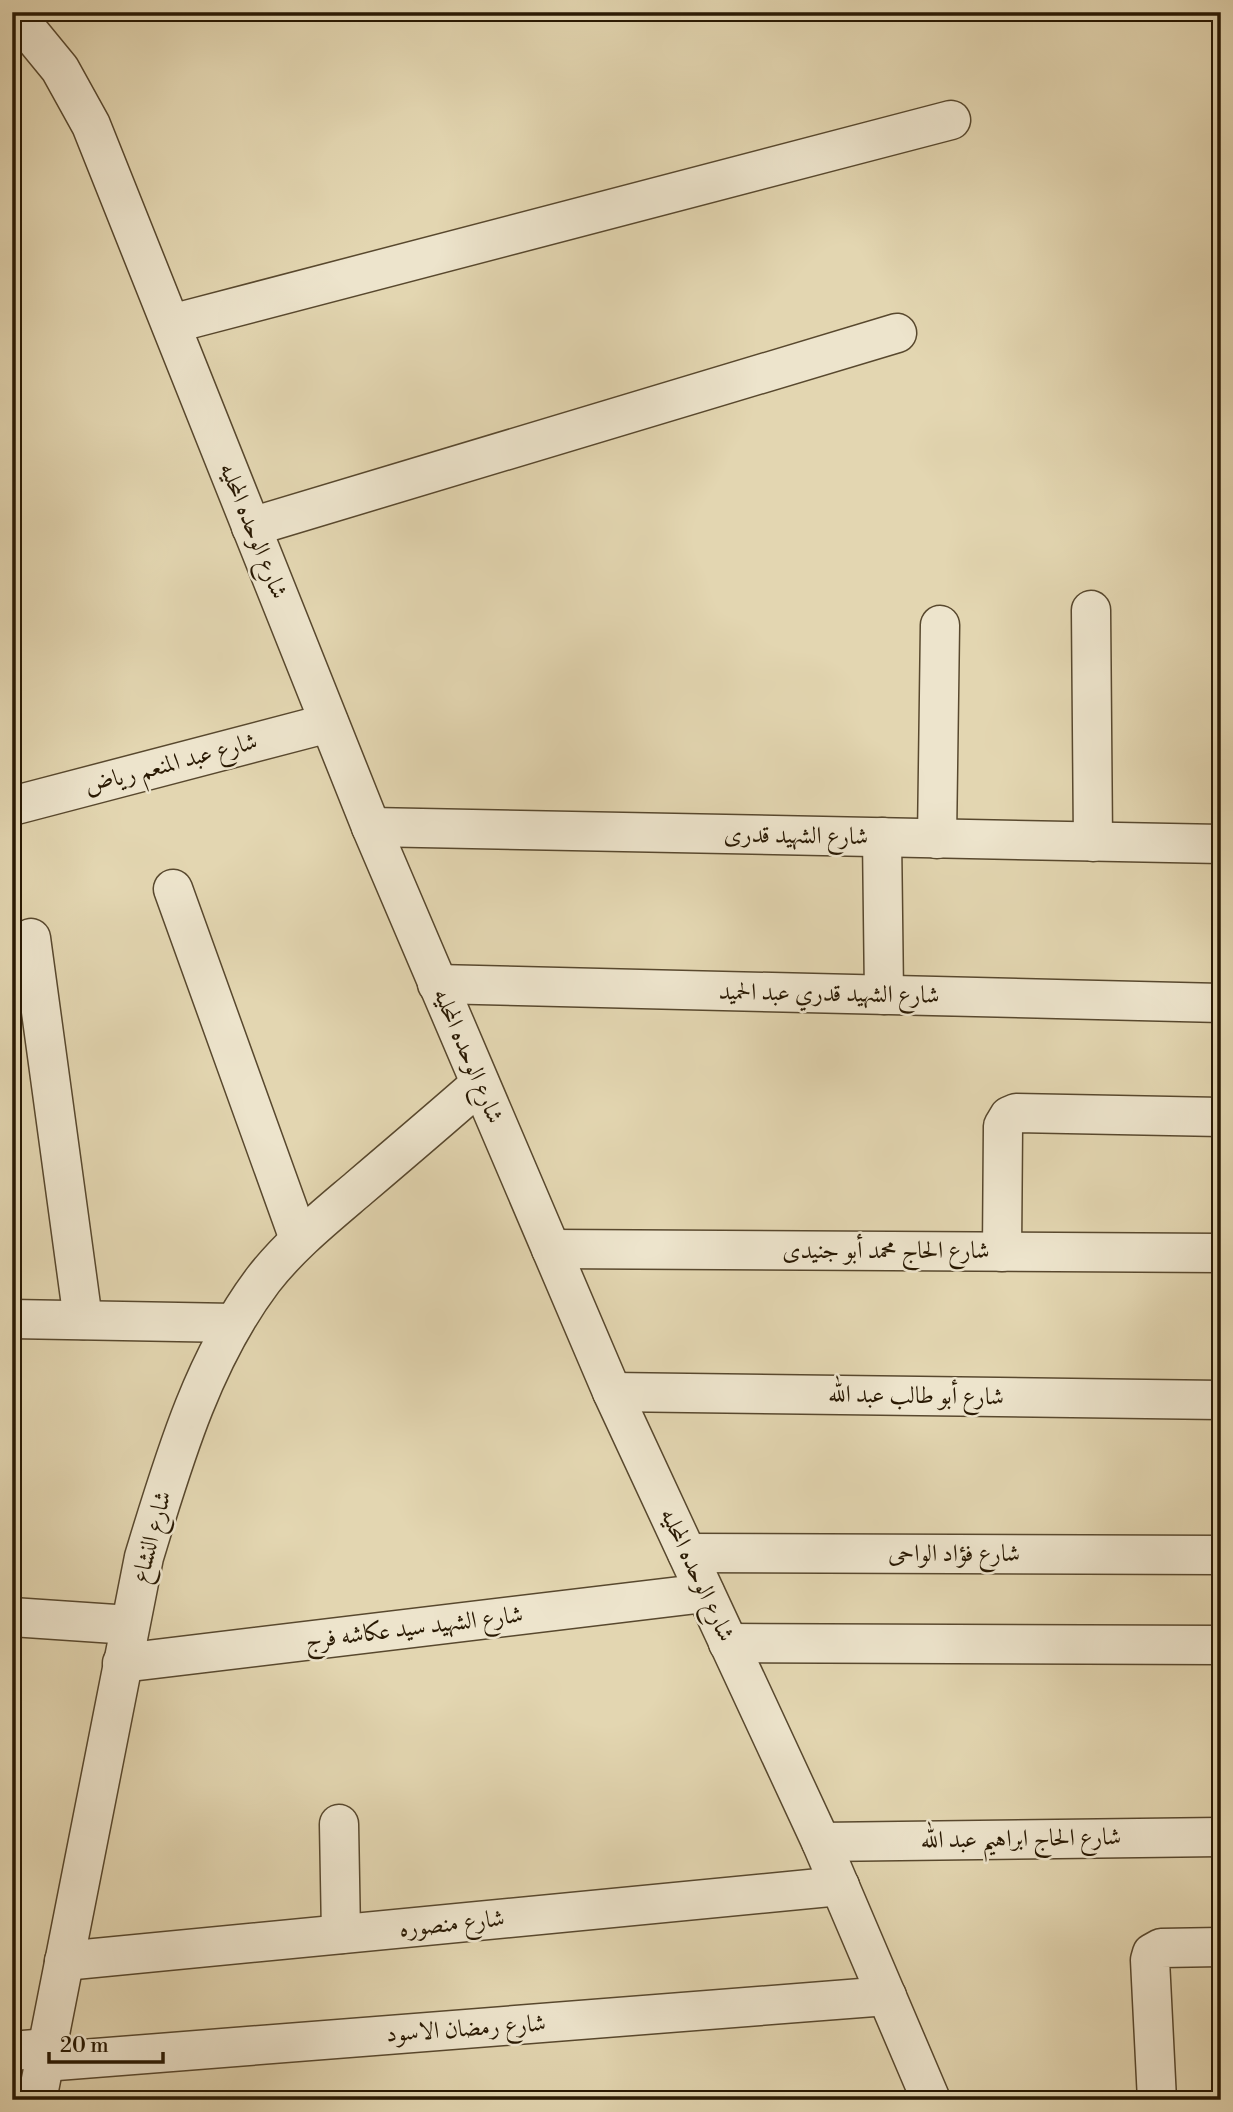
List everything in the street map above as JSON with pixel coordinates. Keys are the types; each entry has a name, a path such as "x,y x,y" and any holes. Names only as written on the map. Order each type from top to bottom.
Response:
{"street":[{"name":"شارع الوحده المحليه","path":"12,14 60,69 92,125 370,827 612,1392 821,1842 931,2100"},
{"path":"171,324 951,120"},
{"path":"251,527 897,333"},
{"path":"1091,610 1093,842"},
{"path":"937,839 940,625"},
{"name":"شارع عبد المنعم رياض","path":"12,806 329,723"},
{"name":"شارع الشهيد قدرى","path":"370,827 1221,844"},
{"path":"882,837 884,995"},
{"path":"173,890 299,1239"},
{"path":"31,938 83,1320"},
{"name":"شارع الشهيد قدري عبد الحميد","path":"438,984 1221,1003"},
{"name":"شارع النشاع","path":"37,2100 35,2053 64,1961 144,1558 168,1477 198,1399 234,1323 264,1279 299,1239 480,1084"},
{"path":"1002,1252 1003,1126 1009,1116 1221,1117"},
{"name":"شارع الحاج محمد أبو جنيدى","path":"551,1249 1221,1254"},
{"path":"12,1319 234,1323"},
{"name":"شارع أبو طالب عبد الله","path":"612,1392 1221,1400"},
{"name":"شارع فؤاد الواحى","path":"687,1553 1221,1555"},
{"name":"شارع الشهيد سيد عكاشه فرج","path":"122,1662 705,1592"},
{"path":"12,1617 130,1625"},
{"path":"729,1643 1221,1645"},
{"path":"339,1824 341,1934"},
{"name":"شارع الحاج ابراهيم عبد الله","path":"821,1842 1221,1837"},
{"name":"شارع منصوره","path":"64,1961 840,1886"},
{"path":"1157,2100 1150,1960 1152,1953 1161,1948 1221,1947"},
{"name":"شارع رمضان الاسود","path":"35,2053 887,1996"}]}
